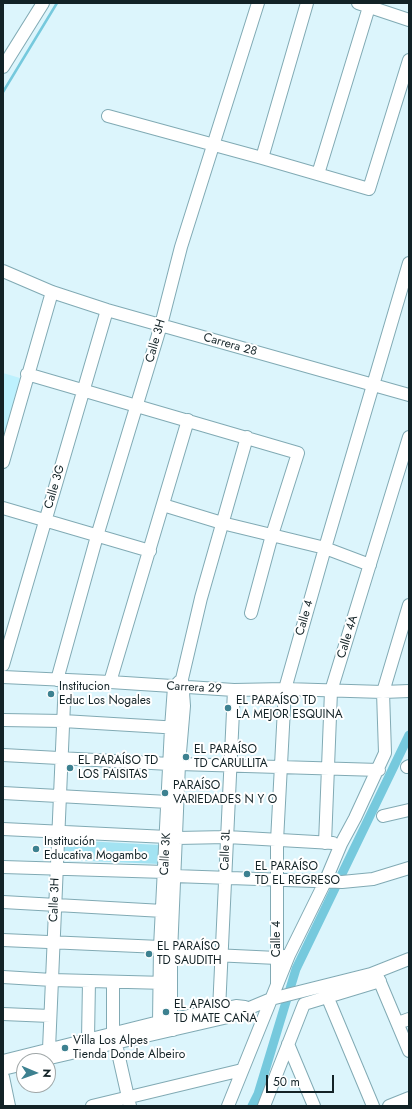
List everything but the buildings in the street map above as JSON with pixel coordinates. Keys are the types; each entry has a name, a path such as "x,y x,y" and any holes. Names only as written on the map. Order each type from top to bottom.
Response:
{"street":[{"path":"4,64 43,3"},
{"name":"Calle 3H","path":"49,1049 62,758 63,721 61,680 97,536 161,325 181,247 258,3"},
{"path":"262,158 307,3"},
{"path":"318,174 363,5 409,20"},
{"path":"108,116 262,158 369,190 409,60"},
{"name":"Calle 4","path":"276,994 278,879 277,841 285,689 409,263"},
{"name":"Carrera 28","path":"3,271 52,292 107,310 409,395"},
{"path":"3,462 27,374 52,292"},
{"name":"Calle 3G","path":"3,665 107,310"},
{"path":"27,374 298,453 272,535 251,613"},
{"path":"110,682 188,420"},
{"name":"Calle 4A","path":"325,843 331,691 409,437"},
{"name":"Calle 3K","path":"165,983 171,953 170,874 180,684 201,598 247,438"},
{"path":"163,505 222,523 325,548 370,565"},
{"path":"3,508 150,551"},
{"name":"Calle 4","path":"228,1106 242,1070 276,994 290,955 333,882 340,844 379,770 385,753 383,692 409,604"},
{"name":"Carrera 29","path":"3,677 180,684 234,690 285,689 383,692 409,691"},
{"name":"Calle 3L","path":"219,1010 234,690"},
{"path":"3,720 63,721 177,728"},
{"path":"3,755 175,764 379,770"},
{"name":"Calle 3K","path":"172,838 168,802 175,764"},
{"path":"3,793 168,802"},
{"path":"383,816 409,810"},
{"path":"3,830 172,838 227,837 340,844"},
{"path":"3,867 57,868 333,882 373,879 409,868"},
{"name":"Calle 3K","path":"166,1026 165,983 160,946 163,911 170,874"},
{"path":"3,902 163,911"},
{"path":"3,940 160,946"},
{"path":"171,953 222,954 277,958 290,955"},
{"path":"264,1106 304,1004 378,977 409,959"},
{"path":"3,977 165,983"},
{"path":"166,1026 228,1017 276,994 297,992 378,977"},
{"path":"378,977 403,1021 409,1051"},
{"path":"88,1039 89,981"},
{"path":"113,982 114,1039 129,1102"},
{"path":"327,996 373,1106"},
{"path":"56,1056 219,1010 236,1006 250,1007"},
{"path":"3,1014 50,1016"},
{"path":"3,1061 88,1039 114,1039"},
{"path":"288,1044 314,1106"},
{"path":"3,1069 16,1066"},
{"path":"92,1106 129,1102 242,1070"},
{"path":"3,1077 10,1106"},
{"path":"389,1106 409,1098"}],"shaded area":[{"path":"3,373 20,378 3,439"},
{"path":"65,840 160,845 160,864 64,860"}],"waterway":[{"path":"3,92 57,3"},
{"path":"252,1106 258,1094 296,969 409,735"}],"place":[{"name":"Institucion Educ Los Nogales","path":"51,694"},
{"name":"EL PARAÍSO TD LA MEJOR ESQUINA","path":"228,708"},
{"name":"EL PARAÍSO TD CARULLITA","path":"186,757"},
{"name":"EL PARAÍSO TD LOS PAISITAS","path":"70,768"},
{"name":"PARAÍSO VARIEDADES N Y O","path":"165,793"},
{"name":"Institución Educativa Mogambo","path":"36,849"},
{"name":"EL PARAÍSO TD EL REGRESO","path":"247,874"},
{"name":"EL PARAÍSO TD SAUDITH","path":"149,954"},
{"name":"EL APAISO TD MATE CAÑA","path":"166,1012"},
{"name":"Villa Los Alpes Tienda Donde Albeiro","path":"65,1048"}]}
